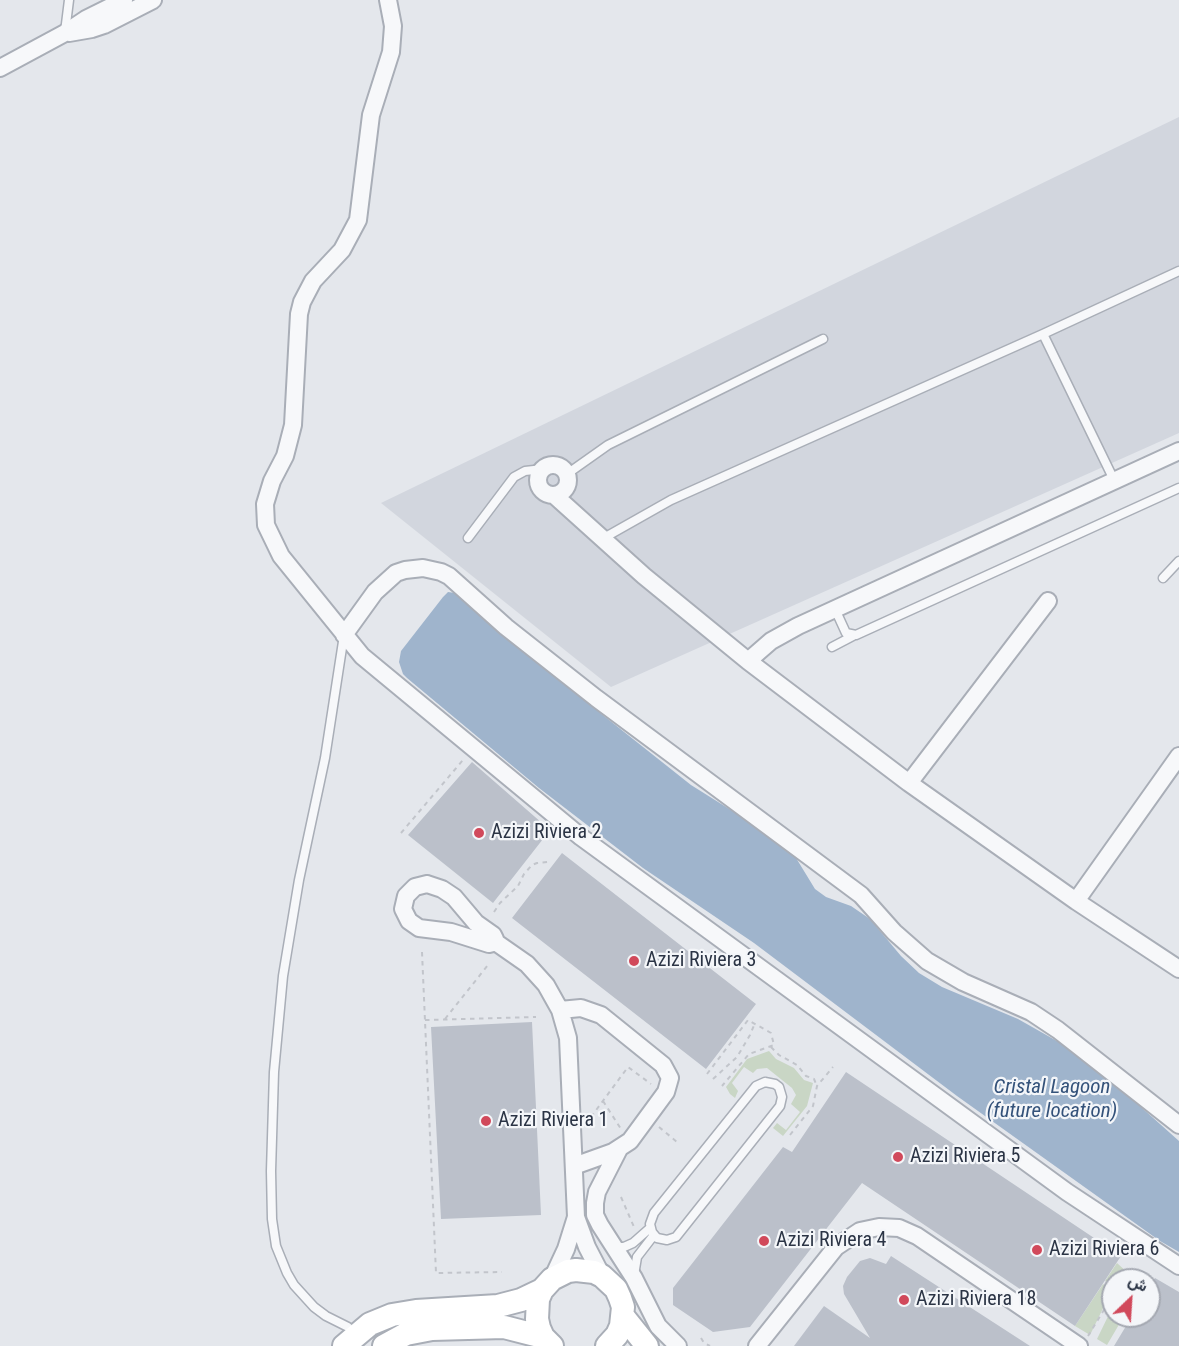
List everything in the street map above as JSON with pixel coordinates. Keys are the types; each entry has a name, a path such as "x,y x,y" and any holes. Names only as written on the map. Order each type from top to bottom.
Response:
{"street":[{"path":"65,33 79,32 104,25 153,0"},
{"path":"388,0 393,26 391,52 371,115 358,220 349,241 313,281 302,302 297,327 293,425 285,456 272,481 265,504 266,525 281,556 362,656 544,807 628,873 1067,1192 1179,1266"},
{"path":"0,68 65,33 114,2"},
{"path":"748,661 784,633 1179,451"},
{"path":"554,495 564,490 568,479 567,474 559,466 553,465 543,469 538,480 543,491 554,495 644,576 748,661 909,783 1076,901 1179,969"},
{"path":"344,635 375,592 396,573 423,568 449,576 506,627 578,684 861,895 894,932 927,961 963,982 1031,1012 1058,1030 1179,1125"},
{"path":"909,783 1048,601"},
{"path":"1076,901 1179,756"},
{"path":"494,941 489,944 457,933 419,928 413,925 403,909 406,896 410,891 427,884 442,889 454,897 476,923 493,935 494,941 516,954 537,974 554,997 566,1031 569,1052 576,1218 587,1247 602,1276"},
{"path":"560,1010 581,1008 601,1015 660,1062 669,1073 666,1092 634,1137 619,1149 574,1166"},
{"path":"619,1149 597,1192 594,1203 597,1220 634,1278 658,1326 678,1346"},
{"path":"548,1341 537,1319 536,1309 566,1249 576,1218"},
{"path":"757,1346 836,1247 860,1231 879,1227 899,1228 917,1236 1083,1342"},
{"path":"346,1336 392,1315 416,1311 498,1306 521,1300 568,1271 576,1270 594,1272 602,1276 616,1289 620,1298 623,1317 617,1335 607,1346"},
{"path":"623,1317 647,1346"},
{"path":"384,1346 406,1335 432,1329 504,1327 548,1341"}],"lane":[{"path":"65,33 69,0"},
{"path":"602,539 671,500 1179,271"},
{"path":"1043,334 1114,480"},
{"path":"567,474 608,445 823,339"},
{"path":"468,538 514,477 525,471 543,469"},
{"path":"832,647 1179,488"},
{"path":"1163,578 1179,561"},
{"path":"835,609 844,630 853,636"},
{"path":"344,635 325,758 299,880 283,976 274,1072 271,1170 272,1220 276,1246 287,1273 294,1286 346,1336"},
{"path":"634,1278 637,1257 652,1231 650,1220 654,1213 756,1086 765,1082 775,1084 781,1092 780,1106 680,1233 667,1240 652,1231"},
{"path":"615,1247 629,1245 652,1231"}],"path":[{"path":"401,833 473,748"},
{"path":"494,912 518,886 532,865 537,862 548,862"},
{"path":"422,952 436,1273 502,1272"},
{"path":"444,1019 488,965"},
{"path":"424,1020 536,1017"},
{"path":"706,1074 748,1020 773,1036 774,1045 749,1054 722,1086"},
{"path":"713,1079 737,1057 755,1023"},
{"path":"770,1046 779,1055 797,1065 806,1076 814,1078 817,1086"},
{"path":"591,1117 628,1067 652,1083 645,1092"},
{"path":"790,1135 813,1106 817,1086 833,1067"},
{"path":"603,1101 623,1133 628,1126"},
{"path":"620,1128 626,1119"},
{"path":"655,1124 677,1142"},
{"path":"621,1197 639,1239"},
{"path":"1083,1342 1101,1314"},
{"path":"701,1338 710,1346"}],"shaded area":[{"path":"1179,117 1179,433 611,687 381,503"}],"green space":[{"path":"769,1051 776,1059 794,1068 804,1080 813,1083 807,1106 783,1136 773,1128 777,1123 786,1130 800,1112 791,1104 796,1095 792,1088 767,1068 757,1069 753,1073 744,1067 732,1083 738,1091 735,1098 726,1087 747,1059"},
{"path":"1101,1287 1101,1312 1090,1335 1075,1326"},
{"path":"1102,1328 1117,1328 1107,1345 1097,1339"}],"water":[{"name":"Cristal Lagoon (future location)","path":"448,592 461,596 604,716 691,785 750,822 793,853 815,889 826,897 851,906 870,919 901,956 919,973 942,987 1018,1019 1064,1045 1123,1091 1179,1141 1179,1252 1160,1241 957,1096 754,943 643,868 539,788 407,678 399,662 401,651"}],"building":[{"name":"Azizi Riviera 2","path":"472,762 550,830 493,903 408,835"},
{"name":"Azizi Riviera 3","path":"562,853 756,1004 706,1069 512,918"},
{"name":"Azizi Riviera 1","path":"532,1022 541,1215 441,1219 431,1027"},
{"path":"846,1072 1121,1256 1113,1268 1101,1268 1101,1286 1075,1326 862,1183 750,1327 713,1332 673,1305 673,1288 783,1147 792,1152"},
{"name":"Azizi Riviera 18","path":"891,1256 1030,1346 794,1346 824,1306 870,1338 844,1294 843,1286 860,1261 870,1258 886,1264"},
{"path":"1161,1282 1179,1292 1179,1346 1114,1346 1125,1328 1161,1328"}],"place":[{"name":"Azizi Riviera 2","path":"479,833"},
{"name":"Azizi Riviera 3","path":"634,961"},
{"name":"Azizi Riviera 1","path":"486,1121"},
{"name":"Azizi Riviera 5","path":"898,1157"},
{"name":"Azizi Riviera 4","path":"764,1241"},
{"name":"Azizi Riviera 6","path":"1037,1250"},
{"name":"Azizi Riviera 18","path":"904,1300"}]}
